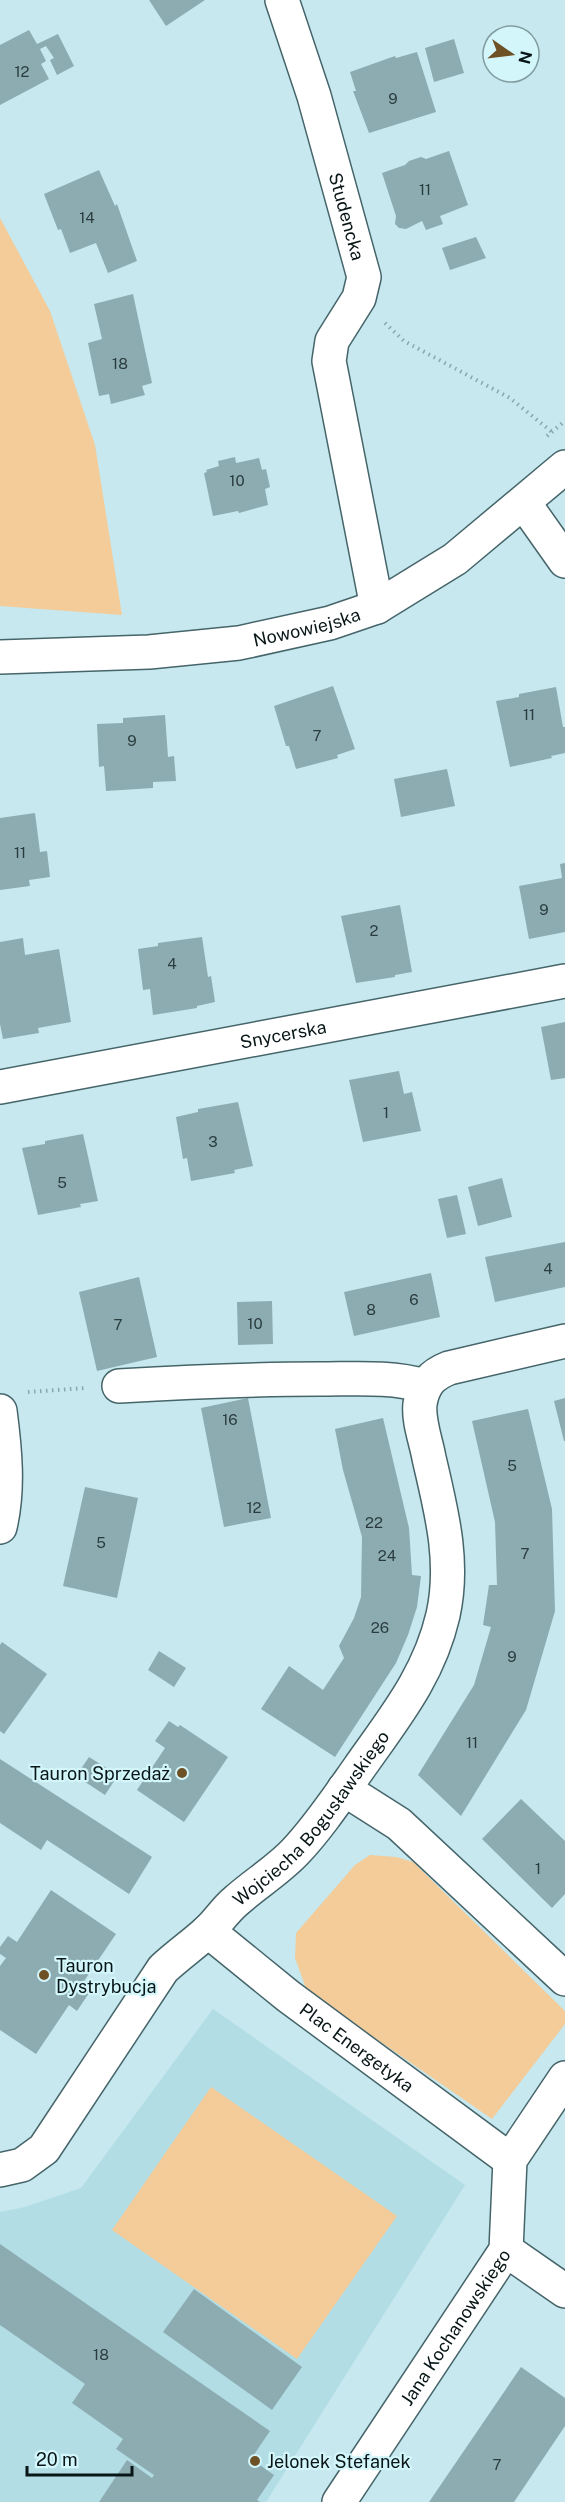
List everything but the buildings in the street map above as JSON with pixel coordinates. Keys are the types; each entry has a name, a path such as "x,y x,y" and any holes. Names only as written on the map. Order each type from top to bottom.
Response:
{"street":[{"name":"Studencka","path":"282,0 314,96 361,259 364,277 359,298 332,341 329,361 377,607"},
{"name":"Nowowiejska","path":"0,657 149,652 239,643 330,623 377,607 455,559 565,467"},
{"path":"524,503 565,561"},
{"name":"Snycerska","path":"0,1087 565,981"},
{"path":"119,1386 243,1379 371,1379 402,1380 425,1386 438,1372 449,1368 565,1341"},
{"name":"Wojciecha Bogusławskiego","path":"0,2170 21,2165 44,2149 164,1969 183,1950 208,1931 234,1902 296,1852 415,1689 432,1653 445,1604 448,1553 420,1418 425,1386"},
{"path":"0,1527 4,1505 12,1402"},
{"path":"344,1789 399,1824 565,1978"},
{"name":"Plac Energetyka","path":"208,1931 288,1996 510,2160"},
{"path":"510,2160 565,2078"},
{"name":"Jana Kochanowskiego","path":"339,2502 506,2250 510,2160"},
{"path":"506,2250 565,2291"}],"path":[{"path":"359,298 404,341 510,398 552,432"},
{"path":"12,1402 119,1386"}],"shaded area":[{"path":"0,218 50,311 95,445 122,615 0,606"},
{"path":"370,1855 396,1857 413,1862 565,2011 565,2024 492,2119 307,1991 295,1958 296,1933 355,1865"},
{"path":"213,2009 465,2185 266,2502 0,2502 0,2212 25,2207 81,2188"},
{"path":"211,2087 397,2216 297,2359 112,2230"}],"place":[{"name":"Tauron Sprzedaż","path":"182,1773"},
{"name":"Tauron Dystrybucja","path":"44,1975"},
{"name":"Jelonek Stefanek","path":"255,2461"}]}
